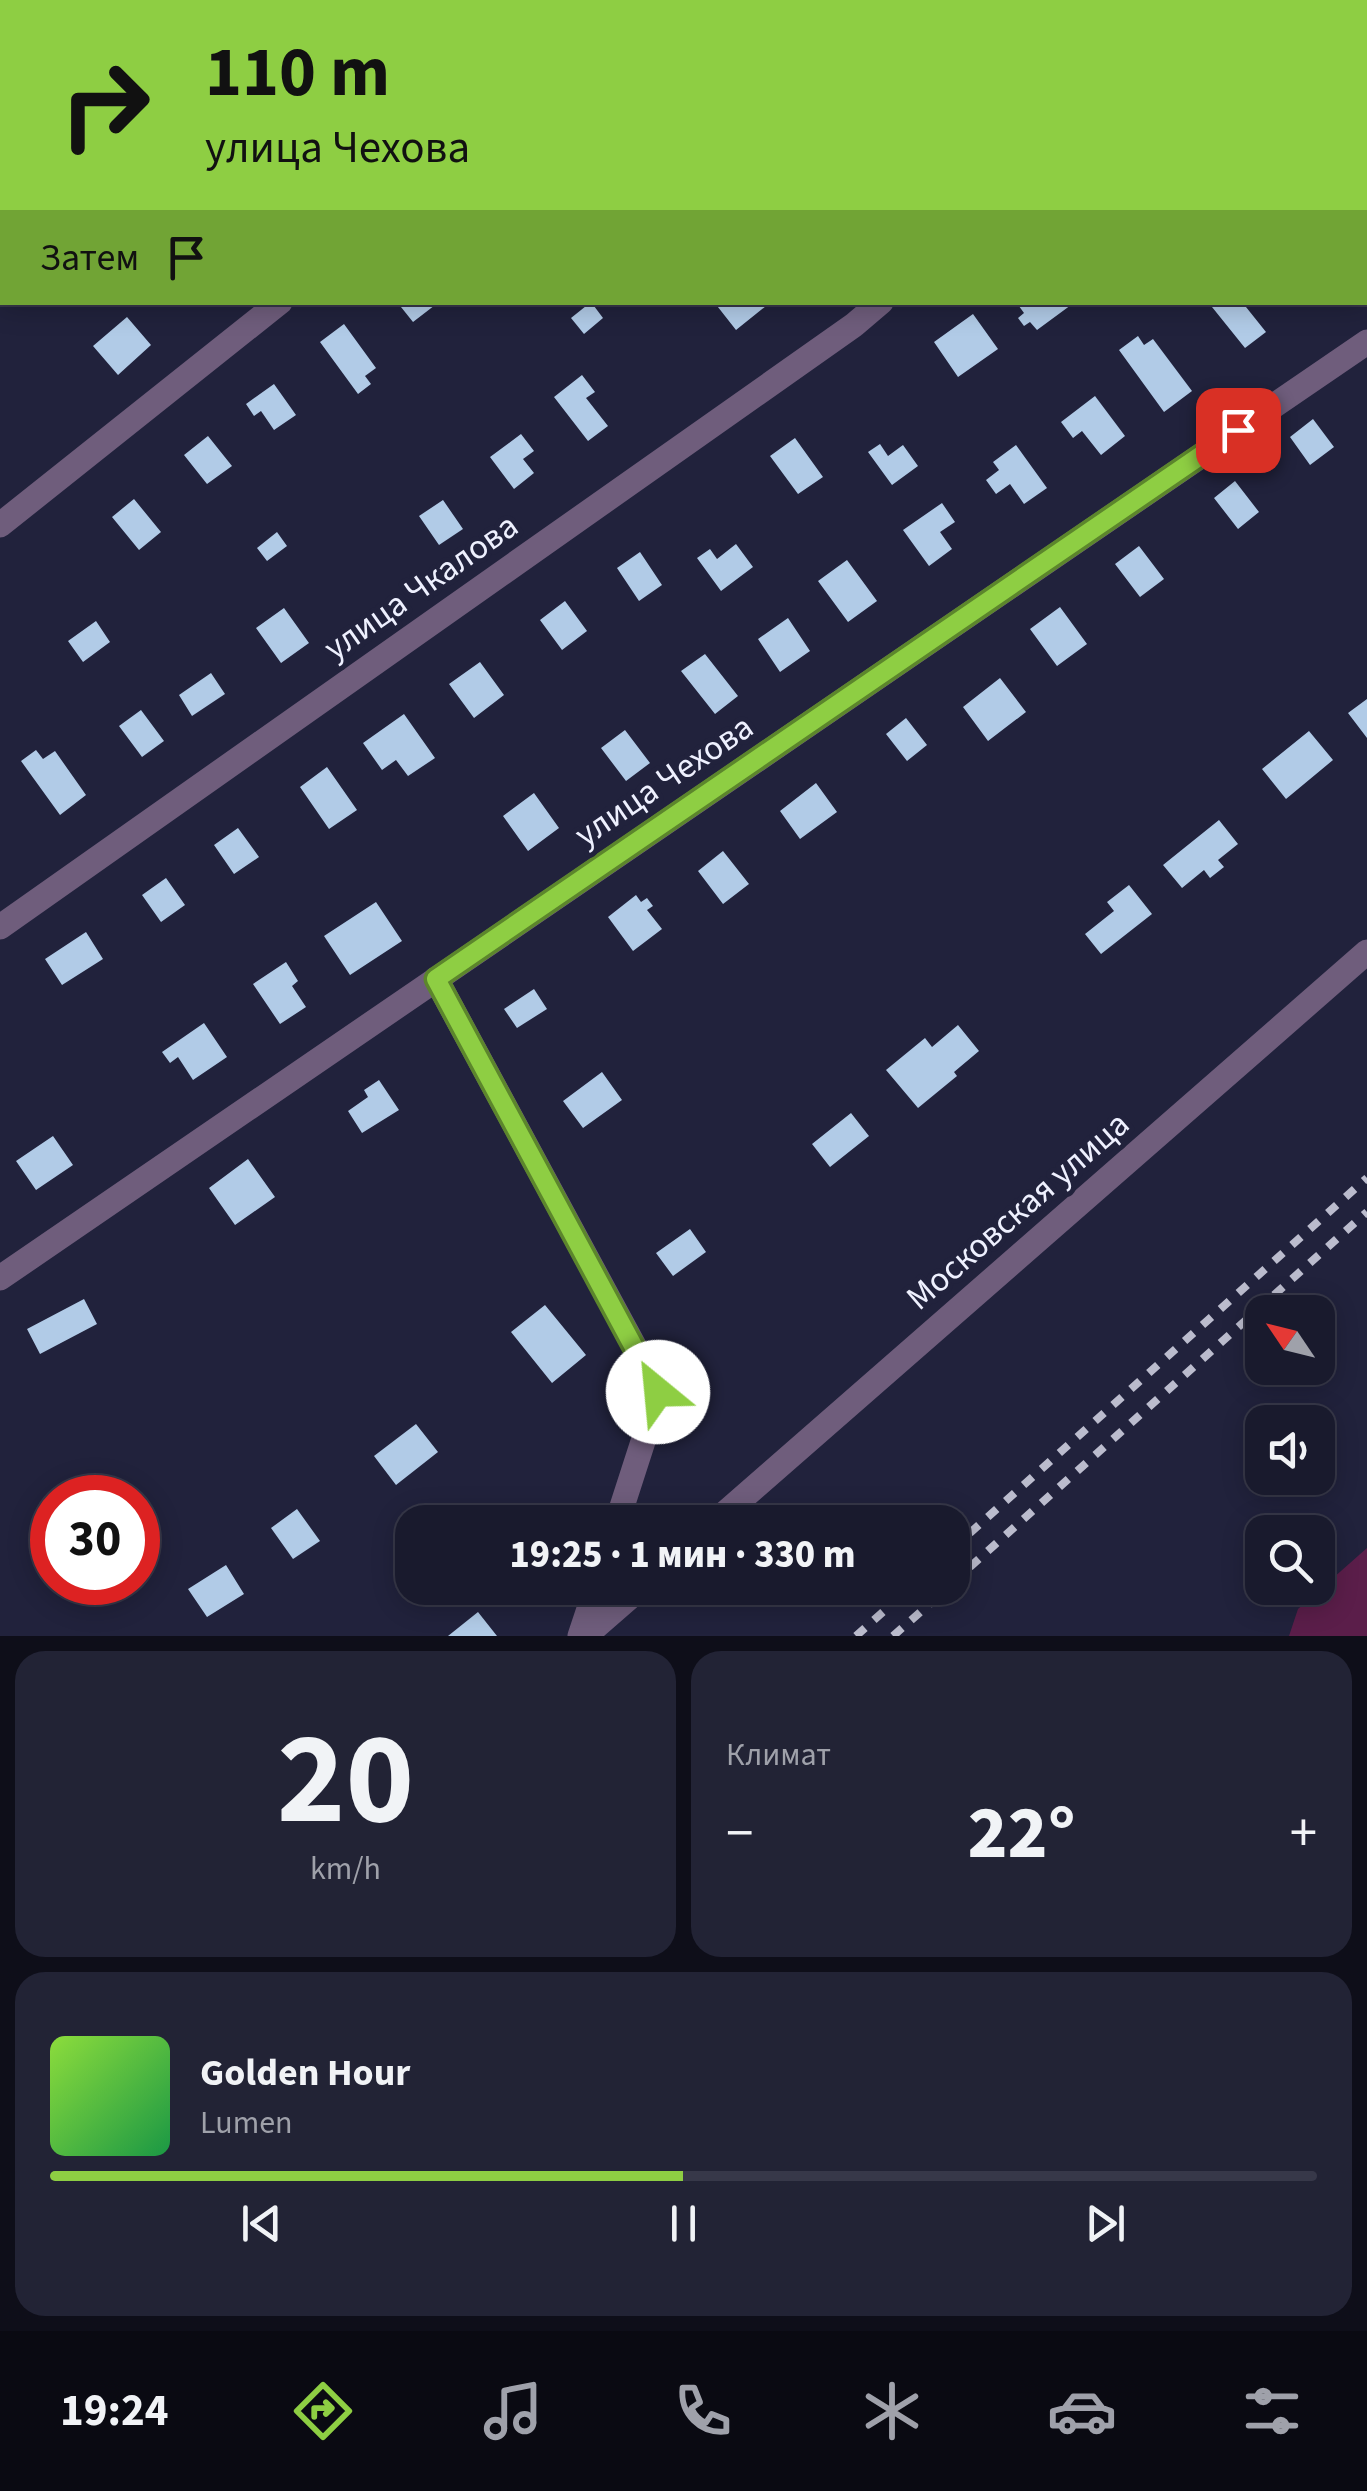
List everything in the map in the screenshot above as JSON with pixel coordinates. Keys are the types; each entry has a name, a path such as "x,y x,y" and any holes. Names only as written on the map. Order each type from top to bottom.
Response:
{"street":[{"path":"0,525 276,305"},
{"name":"улица Чкалова","path":"0,926 877,305"},
{"name":"улица Чехова","path":"0,1278 1367,342"},
{"name":"Московская улица","path":"734,1505 1367,952"},
{"path":"436,979 658,1392 622,1505"},
{"path":"583,1636 591,1605"},
{"path":"583,1636 620,1605"}],"shaded area":[{"path":"1367,1548 1367,1636 1289,1636 1303,1605 1335,1605 1335,1576"}],"building":[{"path":"399,305 435,305 413,322"},
{"path":"587,305 593,305 603,318 584,334 571,318"},
{"path":"716,305 767,305 736,330"},
{"path":"1018,305 1071,305 1037,330 1030,322 1024,326 1018,318 1024,313"},
{"path":"1244,305 1266,332 1245,348 1212,307"},
{"path":"973,314 998,349 958,377 934,342"},
{"path":"127,317 151,345 118,375 93,346"},
{"path":"344,324 376,368 365,376 371,384 358,394 320,342"},
{"path":"1138,336 1144,345 1153,339 1192,391 1164,412 1119,350"},
{"path":"582,375 595,392 586,398 608,426 588,441 554,397"},
{"path":"274,384 296,415 274,430 261,411 254,416 246,404"},
{"path":"1095,396 1125,436 1101,455 1082,431 1073,438 1061,422"},
{"path":"1313,419 1334,447 1310,465 1290,437"},
{"path":"521,434 534,451 523,459 534,473 514,489 490,457"},
{"path":"208,436 232,466 207,484 184,455"},
{"path":"795,438 823,477 798,494 770,456"},
{"path":"880,444 888,456 903,445 918,466 892,485 868,452"},
{"path":"1016,445 1047,488 1024,504 1010,484 996,494 986,480 999,470 993,462"},
{"path":"1235,481 1259,512 1238,529 1214,498"},
{"path":"134,499 161,532 139,550 112,517"},
{"path":"443,500 463,529 439,545 419,516"},
{"path":"942,503 955,522 940,532 952,549 929,566 903,530"},
{"path":"277,532 287,546 267,561 257,548"},
{"path":"736,544 753,567 721,591 697,558 710,549 717,559"},
{"path":"1139,546 1164,579 1140,597 1115,564"},
{"path":"640,552 662,585 639,601 617,568"},
{"path":"847,560 877,601 848,622 818,581"},
{"path":"565,601 587,631 562,650 540,620"},
{"path":"1060,607 1087,644 1057,666 1030,629"},
{"path":"284,608 309,643 281,663 256,628"},
{"path":"788,618 810,651 780,672 758,639"},
{"path":"96,621 110,642 83,662 68,641"},
{"path":"705,654 738,696 715,714 681,671"},
{"path":"480,662 504,695 474,718 449,684"},
{"path":"211,673 225,694 192,716 179,695"},
{"path":"1000,678 1026,712 988,741 963,707"},
{"path":"1367,699 1367,738 1348,713"},
{"path":"141,710 164,741 142,757 119,726"},
{"path":"404,714 435,758 408,776 396,760 382,770 363,743"},
{"path":"906,718 927,745 907,761 886,734"},
{"path":"625,730 650,763 626,781 601,748"},
{"path":"1309,731 1333,760 1286,799 1262,769"},
{"path":"36,750 43,759 55,751 86,795 60,815 21,761"},
{"path":"327,767 357,810 329,829 300,787"},
{"path":"816,783 837,812 800,839 780,811"},
{"path":"534,793 559,828 528,851 503,816"},
{"path":"1219,820 1238,844 1218,860 1224,867 1210,878 1204,870 1182,888 1163,865"},
{"path":"238,828 259,857 234,874 214,845"},
{"path":"723,851 749,884 723,904 698,871"},
{"path":"166,878 185,905 161,922 142,895"},
{"path":"1129,885 1152,914 1101,954 1085,934 1114,911 1107,902"},
{"path":"636,895 641,902 647,898 653,906 647,910 662,929 633,951 608,917"},
{"path":"376,902 402,941 350,975 324,936"},
{"path":"86,932 103,959 62,985 45,959"},
{"path":"286,962 298,981 292,986 306,1007 280,1024 253,984"},
{"path":"534,989 547,1009 517,1028 504,1009"},
{"path":"204,1023 227,1057 193,1080 178,1057 170,1063 162,1052"},
{"path":"958,1025 979,1051 954,1072 957,1076 918,1108 886,1070 925,1038 932,1047"},
{"path":"602,1072 622,1100 583,1128 563,1101"},
{"path":"379,1080 399,1110 362,1133 348,1111 368,1097 364,1090"},
{"path":"851,1113 869,1136 830,1167 812,1144"},
{"path":"53,1136 73,1165 36,1190 16,1161"},
{"path":"248,1159 275,1197 235,1225 209,1188"},
{"path":"690,1229 706,1252 673,1276 656,1253"},
{"path":"84,1299 97,1324 40,1354 27,1329"},
{"path":"545,1305 586,1355 552,1383 511,1332"},
{"path":"416,1424 438,1452 396,1485 374,1456"},
{"path":"297,1509 320,1541 293,1559 271,1528"},
{"path":"226,1565 244,1594 207,1617 188,1589"},
{"path":"478,1612 497,1636 448,1636"}],"railway":[{"path":"970,1533 1367,1178"},
{"path":"970,1567 1367,1212"},
{"path":"856,1636 891,1605"},
{"path":"893,1636 929,1605"}],"route":[{"path":"658,1392 436,979 1238,430"}]}
